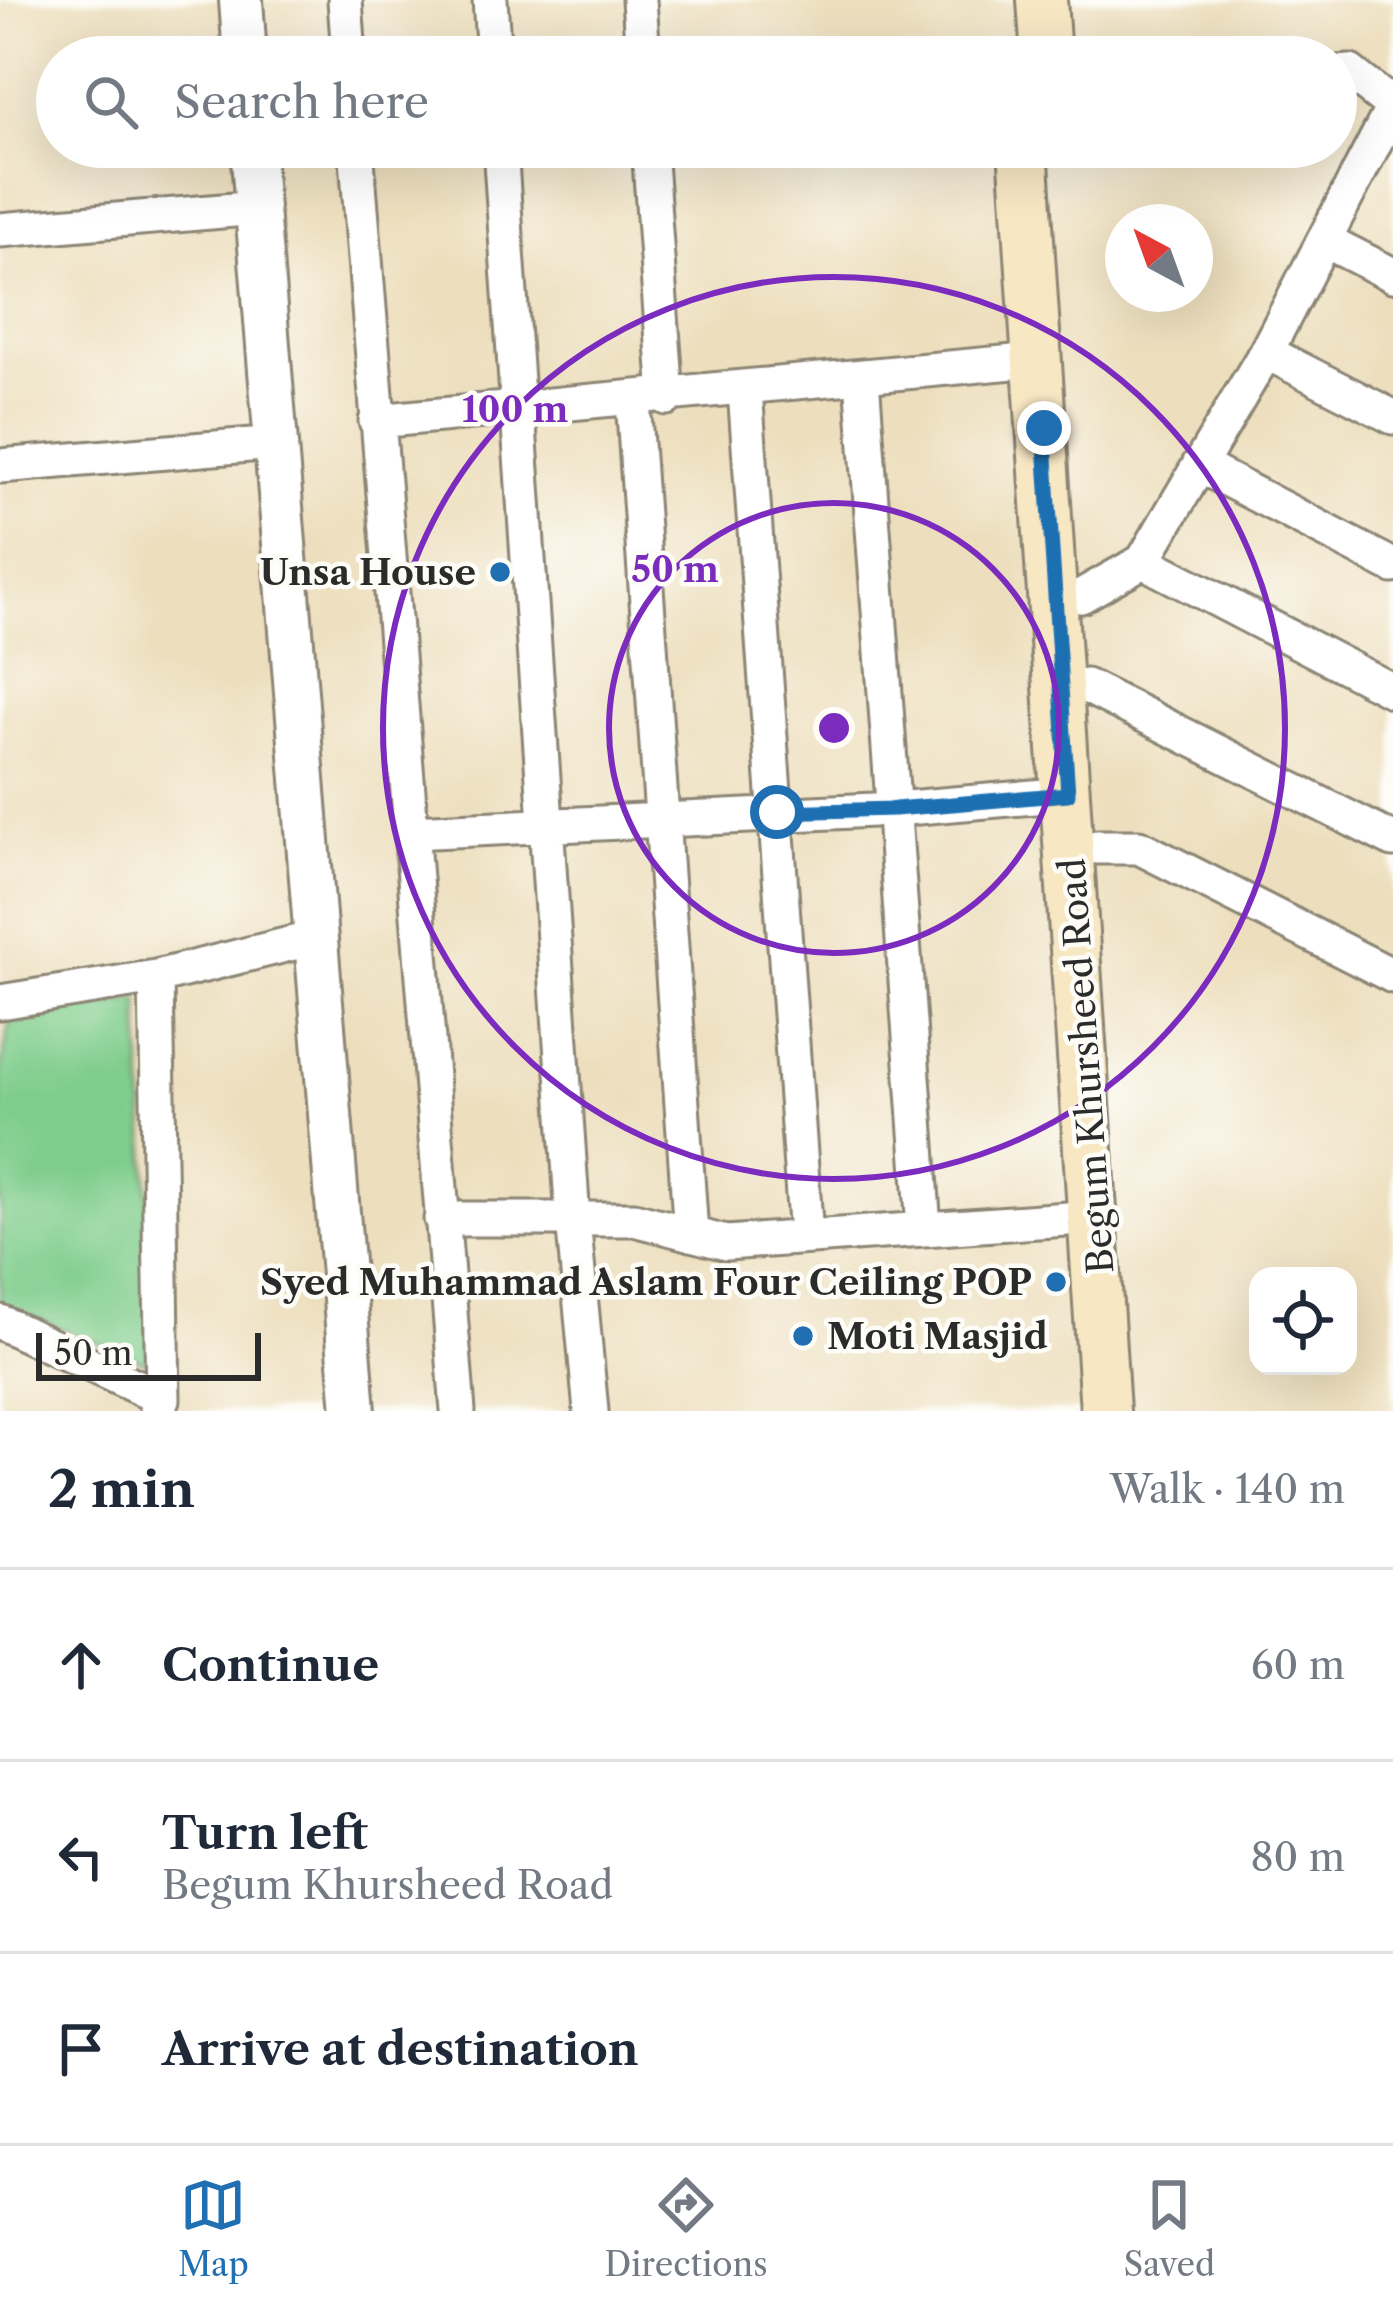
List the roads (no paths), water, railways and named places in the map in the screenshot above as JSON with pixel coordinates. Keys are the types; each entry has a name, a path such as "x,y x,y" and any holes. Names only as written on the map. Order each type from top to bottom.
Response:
{"main road":[{"path":"1015,0 1017,36"},
{"path":"1042,0 1045,36"},
{"name":"Begum Khursheed Road","path":"1024,168 1106,1411"},
{"name":"Begum Khursheed Road","path":"1053,168 1136,1411"}],"street":[{"path":"241,0 244,36"},
{"path":"344,0 347,36"},
{"path":"490,0 493,36"},
{"path":"639,0 642,36"},
{"path":"1081,596 1143,561 1266,352 1389,124 1357,82"},
{"path":"254,168 348,1408"},
{"path":"358,168 458,1411"},
{"path":"501,168 573,1219 591,1411"},
{"path":"649,168 650,399 665,822 691,1234"},
{"path":"0,230 257,208"},
{"path":"1324,240 1393,274"},
{"path":"1266,352 1393,417"},
{"path":"376,421 1035,360"},
{"path":"862,378 924,1228"},
{"path":"746,390 806,1237"},
{"path":"0,466 275,443"},
{"path":"1199,465 1393,566"},
{"path":"1143,561 1393,692"},
{"path":"1086,686 1393,840"},
{"path":"411,832 895,809 1068,794"},
{"path":"1097,847 1139,847 1393,976"},
{"path":"0,1002 156,977 314,938"},
{"path":"0,1322 160,1405 156,977"},
{"path":"441,1219 634,1219 726,1243 1096,1216"}],"place":[{"name":"Unsa House","path":"500,572"},
{"name":"Syed Muhammad Aslam Four Ceiling POP","path":"1056,1282"},
{"name":"Moti Masjid","path":"803,1336"}]}
